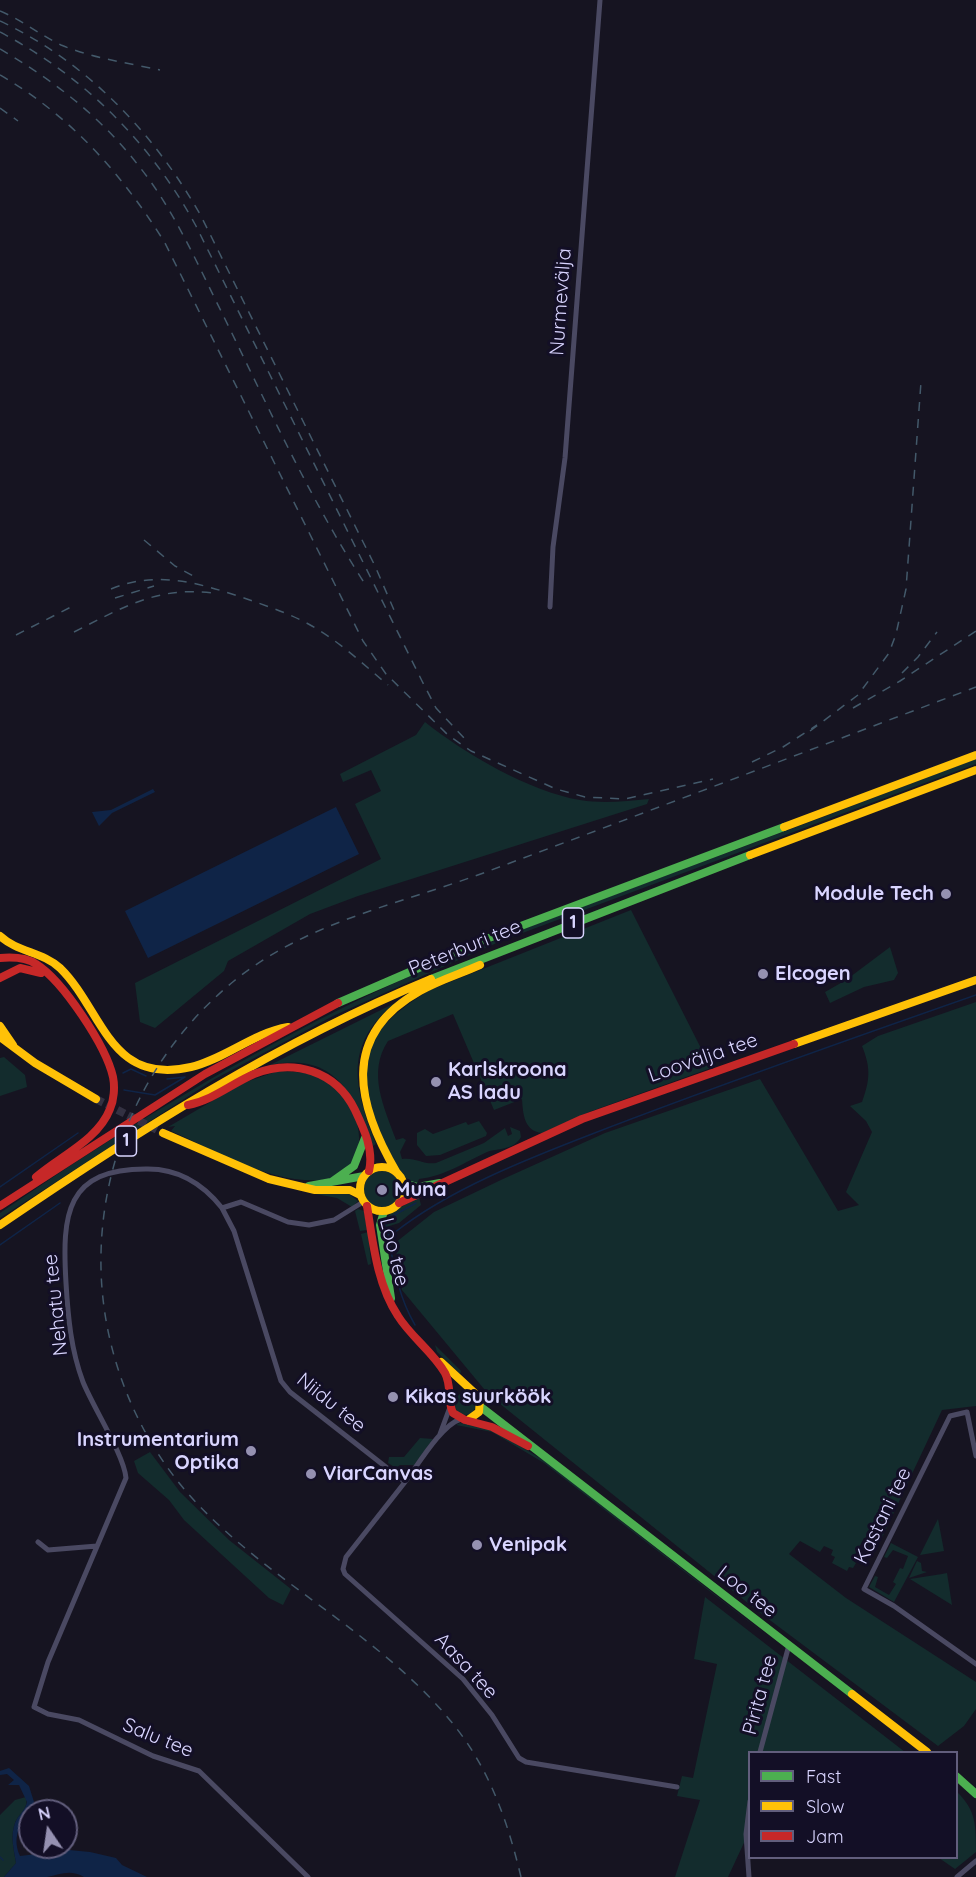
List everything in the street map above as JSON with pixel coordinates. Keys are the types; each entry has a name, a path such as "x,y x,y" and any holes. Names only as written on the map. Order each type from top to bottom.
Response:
{"main road":[{"name":"Peterburi tee","path":"0,1206 138,1114 344,1000 451,952 976,755"},
{"name":"Peterburi tee","path":"0,1225 96,1160 183,1106 247,1069 404,990 510,946 976,770"},
{"path":"0,936 10,945 42,955 60,968 110,1042 122,1053 148,1068 160,1071 187,1069 223,1055 274,1028 293,1027"},
{"path":"164,1133 250,1172 315,1190 351,1190 363,1201 384,1211 399,1203 403,1183 378,1139 363,1096 361,1066 368,1040 399,1004 416,993 491,960 510,946"},
{"path":"0,958 27,960 52,978 108,1062 114,1091 109,1110 100,1125 86,1139 49,1165 17,1195"},
{"path":"0,978 11,970 24,967 52,978"},
{"name":"Loovälja tee","path":"399,1203 582,1119 976,980"},
{"path":"0,1026 15,1048"},
{"path":"0,1037 71,1087 96,1100"},
{"path":"183,1106 201,1103 269,1069 292,1066 309,1068 331,1078 348,1096 372,1156 366,1174 363,1201"},
{"path":"330,1183 353,1171 359,1162 365,1136"},
{"path":"302,1186 330,1183 366,1174 380,1167 397,1173"},
{"name":"Loovälja tee","path":"403,1183 418,1187 447,1182"},
{"name":"Loo tee","path":"363,1201 377,1267 386,1294 408,1329 442,1366 450,1383 452,1395 450,1407 455,1416 491,1426 548,1457"},
{"name":"Loo tee","path":"384,1211 380,1226 382,1253 393,1305"},
{"name":"Loo tee","path":"431,1353 474,1391 480,1398 481,1407 926,1751"},
{"path":"452,1395 462,1388 474,1391"},
{"path":"464,1419 476,1416 481,1407"},
{"path":"958,1776 976,1785"},
{"path":"958,1777 976,1794"}],"street":[{"name":"Nurmevälja","path":"550,607 553,547 565,458 600,0"},
{"name":"Nehatu tee","path":"33,1703 126,1478 84,1382 72,1346 64,1253 66,1217 76,1196 97,1177 115,1171 142,1169 168,1171 190,1179 212,1195 222,1208"},
{"path":"222,1208 241,1202 288,1222 309,1225 334,1220 363,1201"},
{"name":"Niidu tee","path":"222,1208 234,1231 285,1388 405,1482"},
{"path":"440,1436 450,1407"},
{"name":"Kastani tee","path":"976,1456 967,1412 950,1416 864,1589 894,1606 976,1664"},
{"path":"405,1482 440,1436 455,1421 464,1419"},
{"name":"Aasa tee","path":"405,1482 346,1557 343,1569 345,1574 463,1679 492,1715 519,1758 526,1762 677,1787"},
{"path":"38,1542 48,1550 97,1546"},
{"name":"Pirita tee","path":"760,1751 789,1645"},
{"name":"Salu tee","path":"33,1703 34,1707 48,1714 79,1720 153,1756 199,1771 308,1877"},
{"path":"748,1818 746,1834 749,1877"},
{"path":"957,1877 976,1861"}],"green space":[{"path":"425,722 498,770 540,789 561,796 589,801 615,802 649,799 647,804 358,896 310,914 228,961 224,971 155,1028 140,1022 135,983 381,859 355,804 381,791 371,770 343,782 340,774 416,735"},
{"path":"976,759 976,764 501,941 333,1016 215,1079 0,1218 0,1213 44,1183 180,1097 274,1044 369,995 506,936"},
{"path":"631,910 711,1068 589,1112 542,1133 536,1132 526,1121 522,1099 494,1110 453,1014 388,1041 382,1053 378,1078 380,1090 396,1140 403,1138 406,1140 400,1152 402,1159 436,1163 484,1143 505,1128 508,1136 512,1134 510,1127 520,1131 521,1137 514,1145 487,1152 446,1172 419,1179 417,1184 405,1177 384,1142 373,1116 367,1093 365,1073 368,1054 376,1037 389,1021 407,1005 430,990"},
{"path":"890,947 898,973 894,980 864,987 830,1003 825,992 846,980"},
{"path":"976,1002 976,1406 942,1410 880,1542 869,1536 867,1539 864,1538 852,1560 856,1563 853,1568 849,1567 847,1571 832,1563 835,1557 831,1555 833,1550 824,1546 820,1552 800,1541 789,1554 846,1598 976,1682 976,1709 964,1726 938,1746 759,1612 489,1395 402,1290 395,1243 434,1212 605,1133 760,1079 838,1211 859,1205 846,1192 872,1132 866,1121 850,1106 862,1102 867,1087 868,1068 862,1046 878,1036"},
{"path":"395,1003 378,1019 367,1035 360,1052 359,1087 376,1144 373,1146 358,1110 339,1081 326,1071 311,1065 293,1063 270,1065"},
{"path":"4,1057 25,1075 27,1087 0,1096 0,1058"},
{"path":"278,1071 300,1072 328,1081 345,1097 353,1111 358,1126 357,1156 350,1168 338,1176 322,1180 302,1180 264,1172 171,1131 175,1126 168,1127 243,1083"},
{"path":"479,1121 487,1133 486,1136 440,1155 426,1156 417,1145 417,1133 425,1129 433,1134 466,1122 468,1125"},
{"path":"382,1171 395,1176 400,1189 395,1202 382,1207 369,1202 364,1189 369,1176"},
{"path":"310,1193 349,1194 358,1201 352,1207 337,1198"},
{"path":"419,1197 421,1205 399,1223 383,1228 390,1213"},
{"path":"358,1209 364,1211 367,1230 360,1231 355,1211"},
{"path":"368,1232 371,1264 368,1265 361,1234"},
{"path":"435,1345 461,1371 460,1374 437,1352"},
{"path":"461,1393 469,1393 476,1400 476,1408 469,1415 461,1415 454,1408 454,1400"},
{"path":"460,1423 483,1426 545,1461 783,1648 544,1463 492,1432 456,1425"},
{"path":"420,1438 433,1439 414,1465 400,1465 396,1468 388,1463 389,1457 404,1457"},
{"path":"150,1452 180,1492 229,1540 291,1589 283,1605 269,1598 184,1520 169,1500 138,1473 134,1461"},
{"path":"938,1519 944,1551 920,1555"},
{"path":"891,1543 918,1557 894,1602 869,1587 875,1576 878,1577 875,1587 889,1595 896,1584 893,1582 900,1568 903,1569 908,1556 893,1550 887,1558 884,1557"},
{"path":"917,1561 921,1563 922,1571 927,1572 909,1578"},
{"path":"947,1573 952,1605 910,1579 942,1574"},
{"path":"705,1597 904,1751 748,1751 748,1834 728,1877 675,1877 700,1800 677,1796 682,1776 693,1778 717,1664 694,1659"},
{"path":"958,1793 968,1805 974,1819 976,1852 955,1869 940,1859 958,1859"},
{"path":"18,1799 18,1818 13,1833 16,1863 4,1877 0,1877 0,1815"}],"water":[{"path":"153,789 155,792 112,813 99,826 92,812 111,810"},
{"path":"336,807 359,854 148,958 125,911"},
{"path":"9,1768 29,1786 33,1799 26,1799 19,1785 8,1785 14,1780 7,1774 0,1775 0,1771"},
{"path":"18,1817 18,1859 78,1859 78,1851 90,1852 116,1858 122,1865 147,1877 84,1877 70,1873 47,1877 4,1877 16,1863 13,1833"}],"waterway":[{"path":"415,1325 401,1292 388,1234 394,1233 415,1217 463,1189 592,1134 735,1080 976,995"},
{"path":"123,1073 131,1069 146,1076"},
{"path":"124,1090 155,1095 185,1077 167,1079"},
{"path":"0,1187 78,1133"},
{"path":"0,1245 60,1203"},
{"path":"386,1225 389,1218 416,1203"},
{"path":"0,1857 3,1860"}],"tunnel":[{"path":"96,1099 163,1133"}],"railway":[{"path":"0,11 73,50 160,70"},
{"path":"0,21 62,57 116,103 162,156 182,185 201,216 375,566 394,610"},
{"path":"0,32 60,69 113,114 158,167 178,195 196,226 436,708 465,739"},
{"path":"0,49 39,73 75,100 123,147 151,182 193,254 308,486 367,587"},
{"path":"0,75 50,109 93,148 131,193 165,243 363,641 386,674 448,735 471,751 556,789 585,797 625,799 713,779"},
{"path":"0,108 18,121"},
{"path":"810,731 858,695 889,653 896,634 906,589 921,382"},
{"path":"144,540 175,566 197,578"},
{"path":"111,589 145,580 178,581 244,598 287,614 322,632 388,685"},
{"path":"115,598 154,586"},
{"path":"74,632 124,607 157,596 192,592 212,593"},
{"path":"16,635 71,607"},
{"path":"853,708 900,681 976,631"},
{"path":"902,673 937,632"},
{"path":"521,1877 499,1804 483,1770 463,1737 434,1702 367,1642 224,1530 171,1473 137,1416 113,1353 102,1287 101,1254 104,1215 111,1176 122,1139 156,1069 179,1037 234,981 262,961 292,944 355,916 486,872 976,687"},
{"path":"752,762 783,747 817,725"}],"traffic: fast":[{"path":"338,1003 481,941 784,827"},
{"path":"431,979 750,855"},
{"path":"330,1183 354,1166 365,1138"},
{"path":"309,1186 364,1176"},
{"path":"403,1183 418,1187 440,1183"},
{"path":"384,1211 380,1225 391,1298"},
{"path":"481,1407 852,1694"},
{"path":"958,1778 976,1794"}],"traffic: slow":[{"path":"784,827 976,755"},
{"path":"750,855 976,770"},
{"path":"0,936 14,946 46,958 60,968 75,985 111,1040 125,1055 142,1065 164,1070 191,1067 216,1058 275,1030 288,1027"},
{"path":"397,1173 372,1122 365,1097 363,1073 367,1050 377,1029 394,1009 427,987 480,965"},
{"path":"0,1225 103,1156 263,1060 318,1031 431,979"},
{"path":"794,1044 976,980"},
{"path":"0,1026 13,1045"},
{"path":"0,1037 35,1063 96,1099"},
{"path":"163,1133 269,1179 315,1190 350,1190 360,1195"},
{"path":"382,1167 398,1173 404,1189 398,1205 382,1211 366,1205 360,1189 366,1173 382,1167"},
{"path":"441,1362 480,1398 479,1412 468,1420"},
{"path":"852,1694 926,1751"}],"traffic: jam":[{"path":"0,958 28,960 47,972 70,999 93,1032 113,1077 114,1089 110,1109 97,1130 78,1147 36,1177"},
{"path":"0,978 20,968 41,973"},
{"path":"0,1206 205,1074 338,1003"},
{"path":"399,1203 582,1119 794,1044"},
{"path":"188,1105 197,1103 254,1074 269,1069 284,1067 312,1071 337,1086 355,1110 369,1147 369,1171"},
{"path":"367,1206 374,1249 385,1291 403,1324 445,1373 453,1413 465,1420 492,1427 528,1446"}],"place":[{"name":"Module Tech","path":"946,894"},
{"name":"Elcogen","path":"763,974"},
{"name":"Karlskroona AS ladu","path":"436,1082"},
{"name":"Muna","path":"382,1190"},
{"name":"Kikas suurköök","path":"393,1397"},
{"name":"Instrumentarium Optika","path":"251,1451"},
{"name":"ViarCanvas","path":"311,1474"},
{"name":"Venipak","path":"477,1545"}]}
